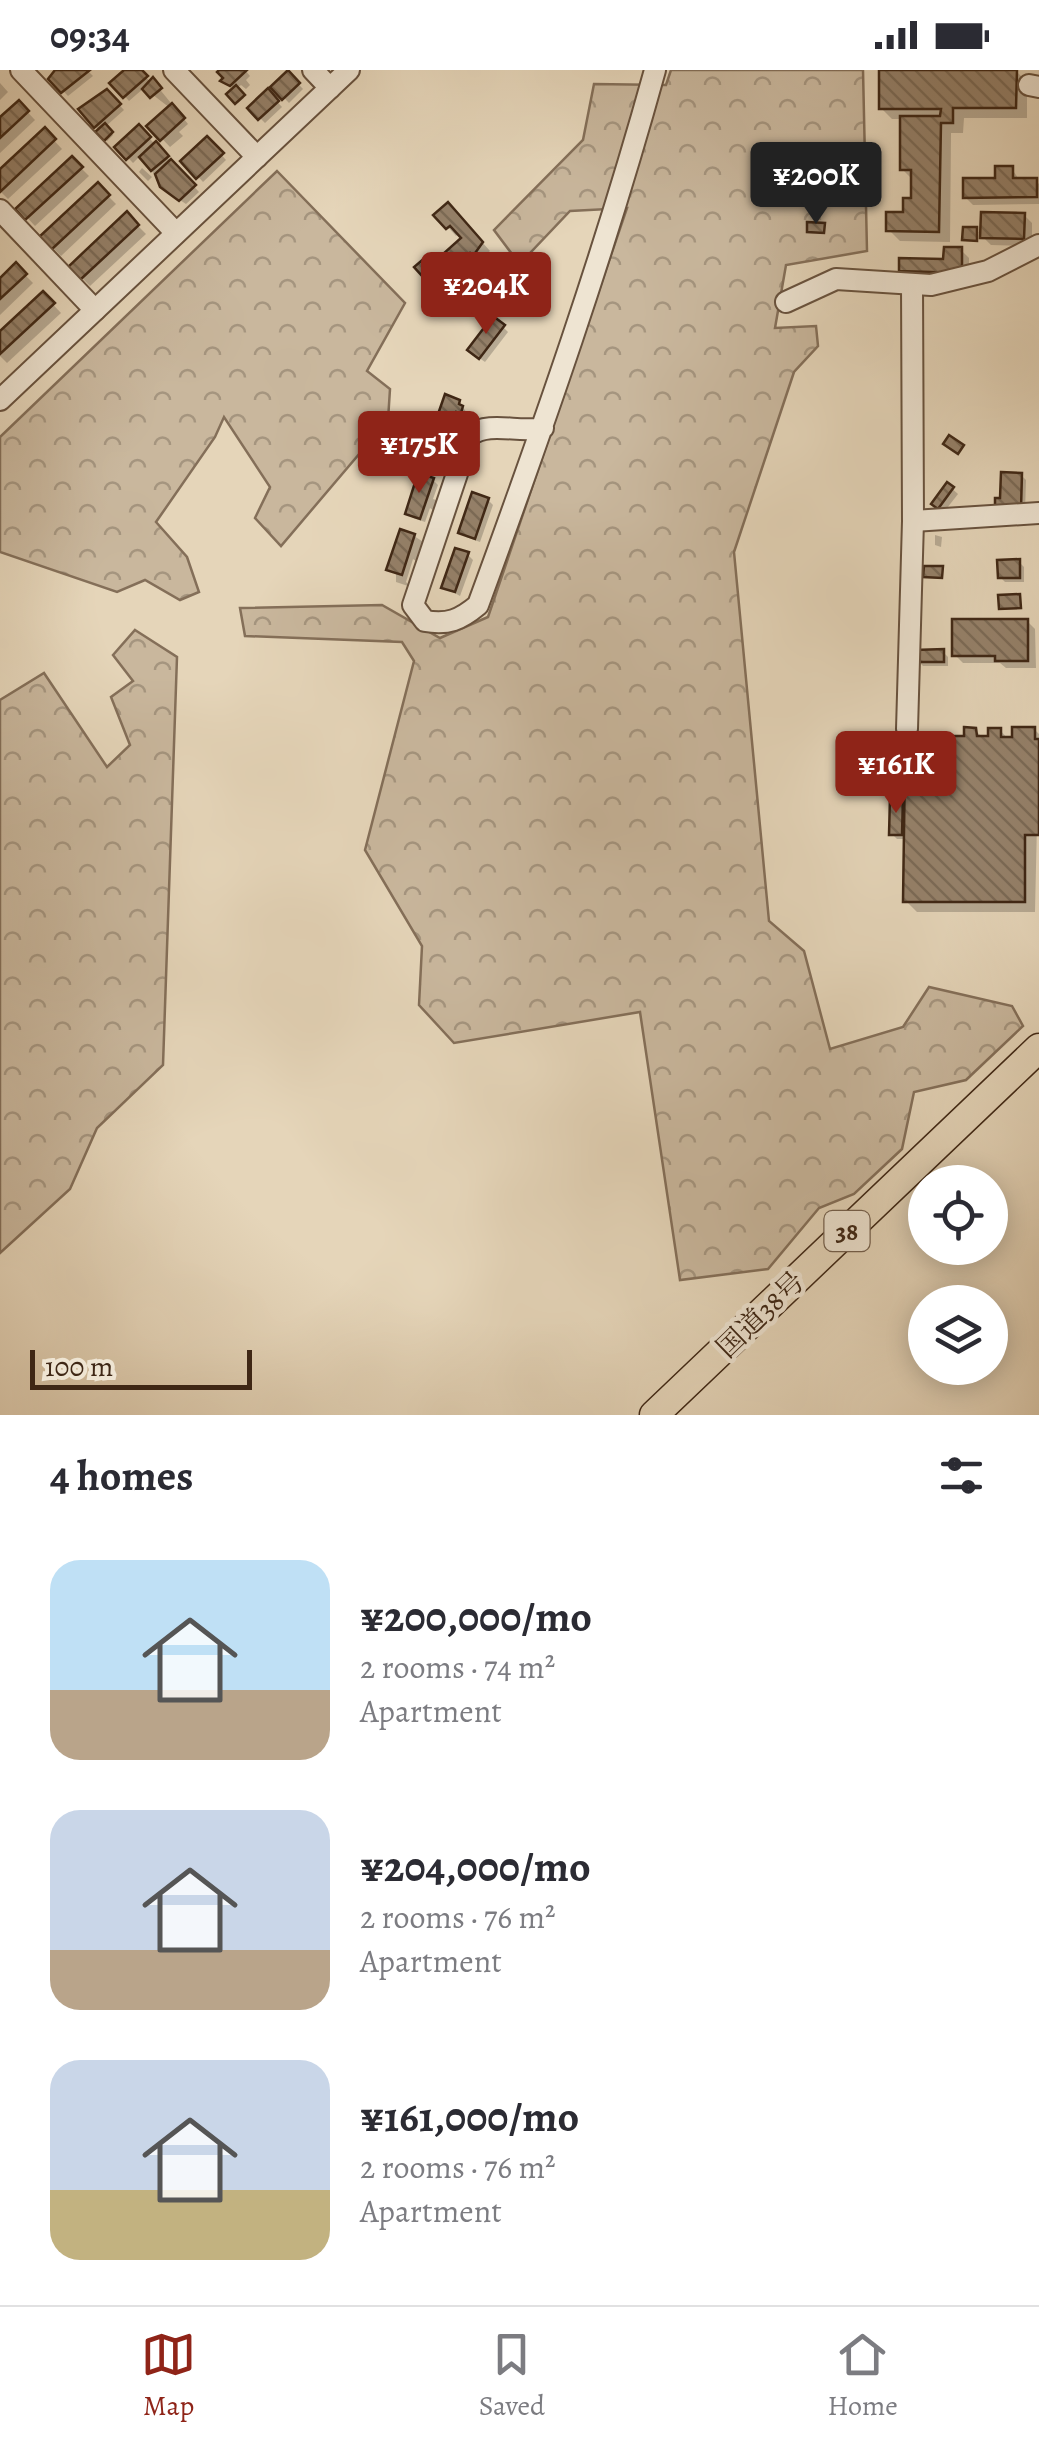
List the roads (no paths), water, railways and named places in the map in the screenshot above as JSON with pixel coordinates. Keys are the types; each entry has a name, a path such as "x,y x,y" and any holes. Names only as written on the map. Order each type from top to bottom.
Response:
{"highway":[{"name":"国道38号","path":"654,1415 1039,1048"}],"street":[{"path":"21,70 176,233"},
{"path":"174,70 256,157"},
{"path":"313,70 330,88"},
{"path":"4,388 95,310 348,70"},
{"path":"543,428 528,431 482,427 470,436 413,605 425,620 445,624 464,617 478,605 543,428 626,174 654,70"},
{"path":"0,210 95,310"},
{"path":"786,302 836,280 931,285 988,271 1039,245"},
{"path":"907,729 913,521 912,284"},
{"path":"913,521 1039,513"}]}
